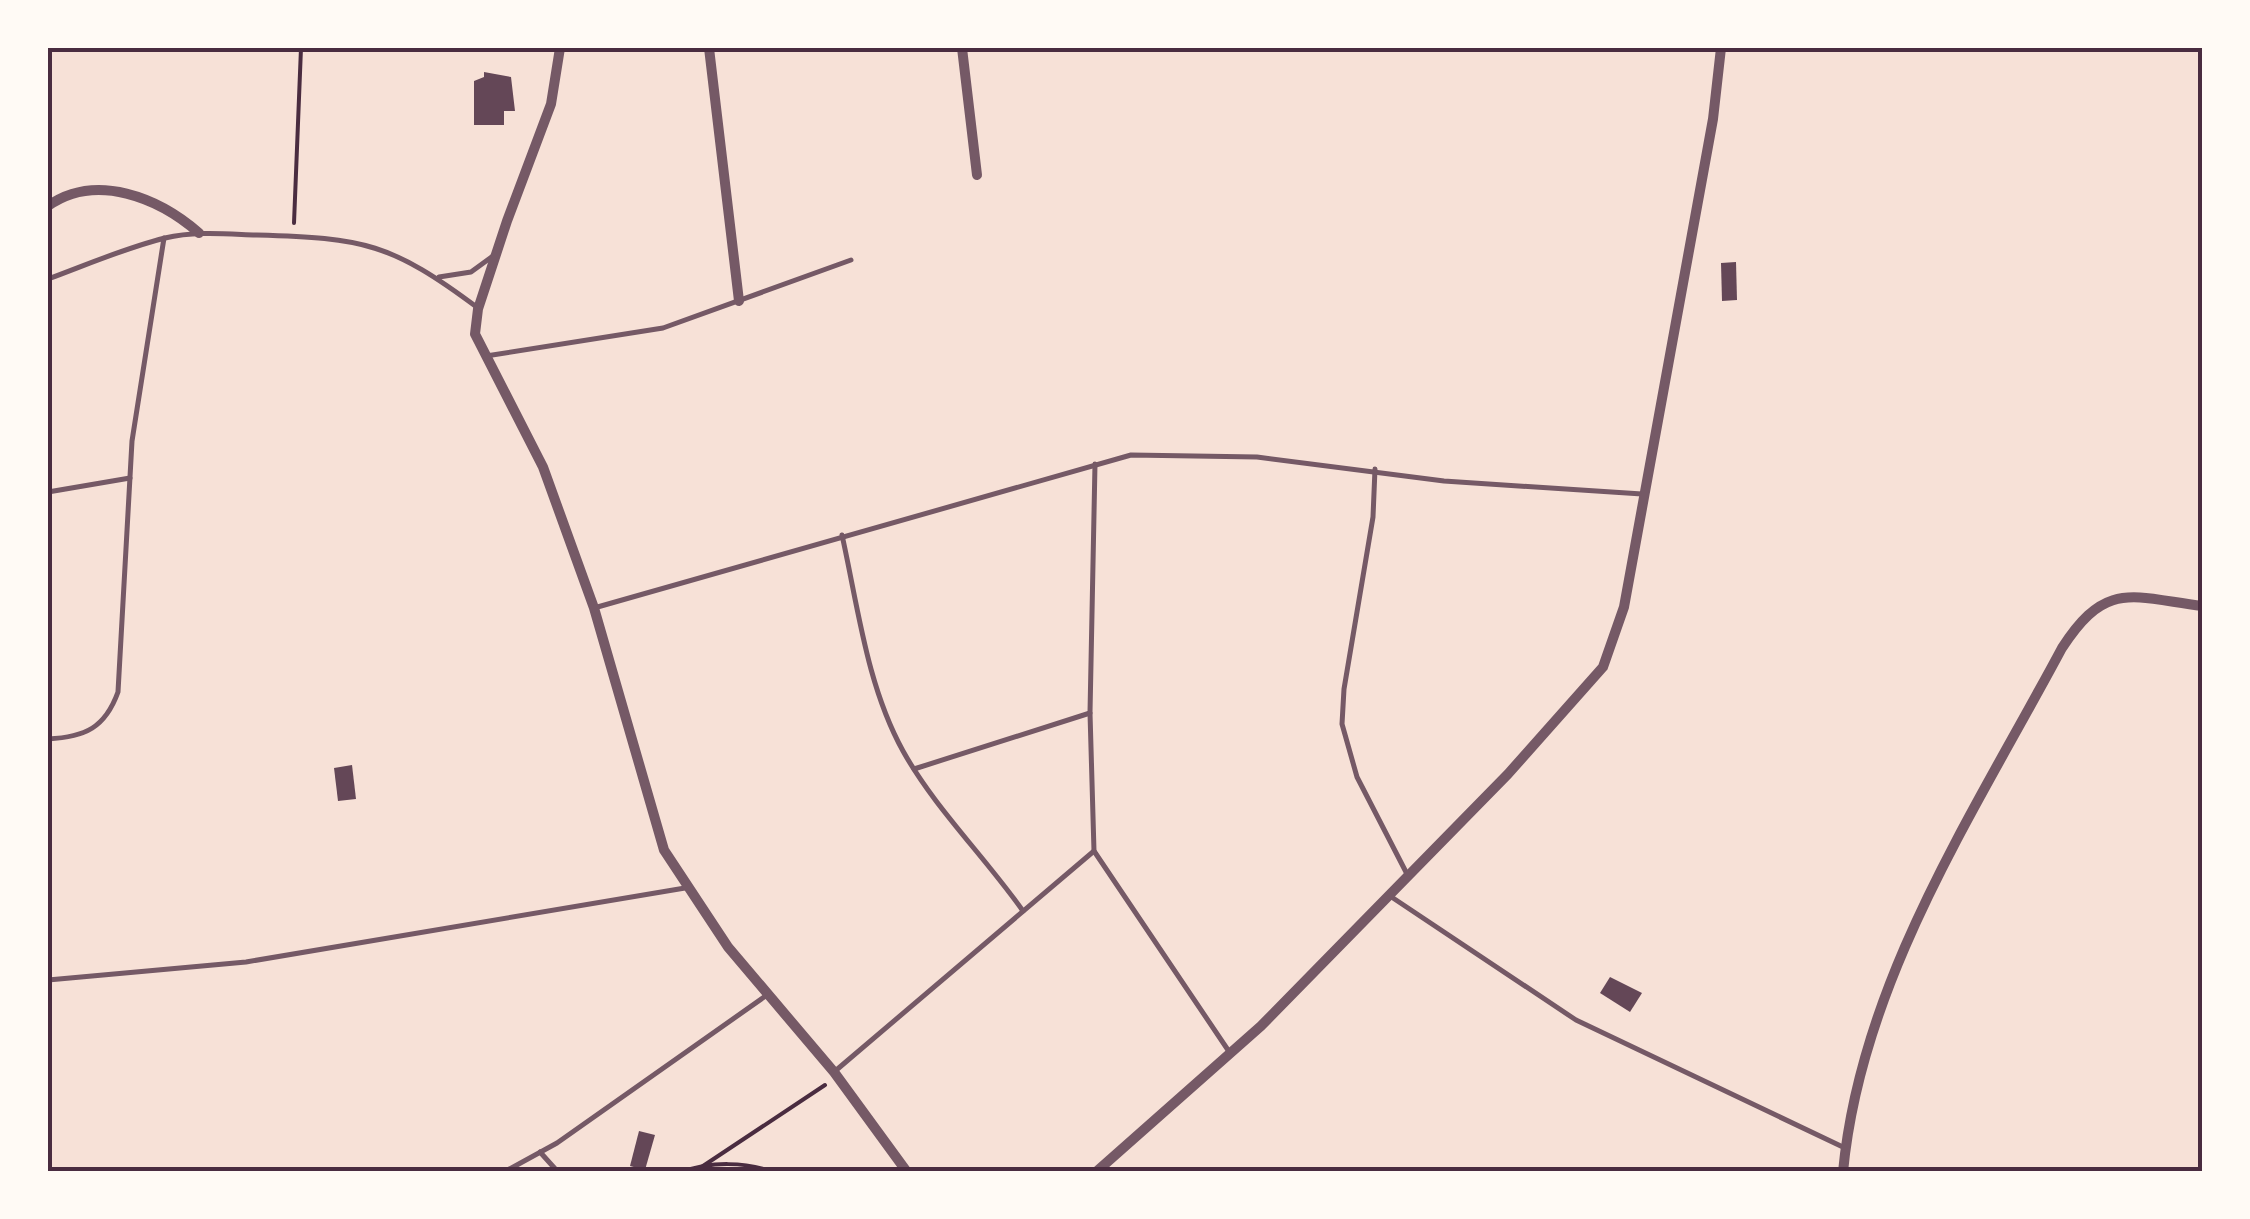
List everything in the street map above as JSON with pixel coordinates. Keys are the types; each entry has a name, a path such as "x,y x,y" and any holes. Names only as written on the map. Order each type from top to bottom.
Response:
{"street":[{"path":"560,48 551,104 478,309 475,334 483,357 543,468 594,608 664,850 686,888 836,1074 907,1172"},
{"path":"709,48 739,301"},
{"path":"962,48 977,175"},
{"path":"1096,1172 1230,1053 1390,896 1603,667 1624,607 1714,119 1722,48"},
{"path":"48,206 82,190 119,193 157,204 199,233"},
{"path":"1843,1172 1884,989 2083,615 2104,600 2124,597 2202,606"}],"lane":[{"path":"48,279 164,238 199,233 294,234 372,245 436,277 478,309"},
{"path":"48,740 87,734 105,721 118,692 132,441 164,238"},
{"path":"436,277 471,272 497,253"},
{"path":"483,357 663,328 851,260"},
{"path":"594,608 1131,456 1174,453 1376,469 1444,480 1643,494"},
{"path":"1095,464 1090,713 1094,851 1230,1053"},
{"path":"1376,469 1342,724 1357,776 1408,877"},
{"path":"48,492 130,478"},
{"path":"842,536 875,686 914,768 1023,911"},
{"path":"914,768 1090,713"},
{"path":"836,1074 1094,851"},
{"path":"48,980 246,962 686,888"},
{"path":"1390,896 1576,1020 1846,1148"},
{"path":"504,1172 540,1152 768,994"},
{"path":"540,1152 558,1172"}],"path":[{"path":"294,234 301,48"},
{"path":"703,1166 836,1074"},
{"path":"682,1172 703,1166 750,1165 774,1172"}],"building":[{"path":"484,72 511,77 515,111 504,111 504,125 474,125 474,81 484,77"},
{"path":"1736,262 1737,300 1722,301 1721,263"},
{"path":"352,765 356,799 338,801 334,768"},
{"path":"1610,977 1642,993 1630,1012 1600,993"},
{"path":"639,1131 655,1135 645,1170 630,1166"}]}
